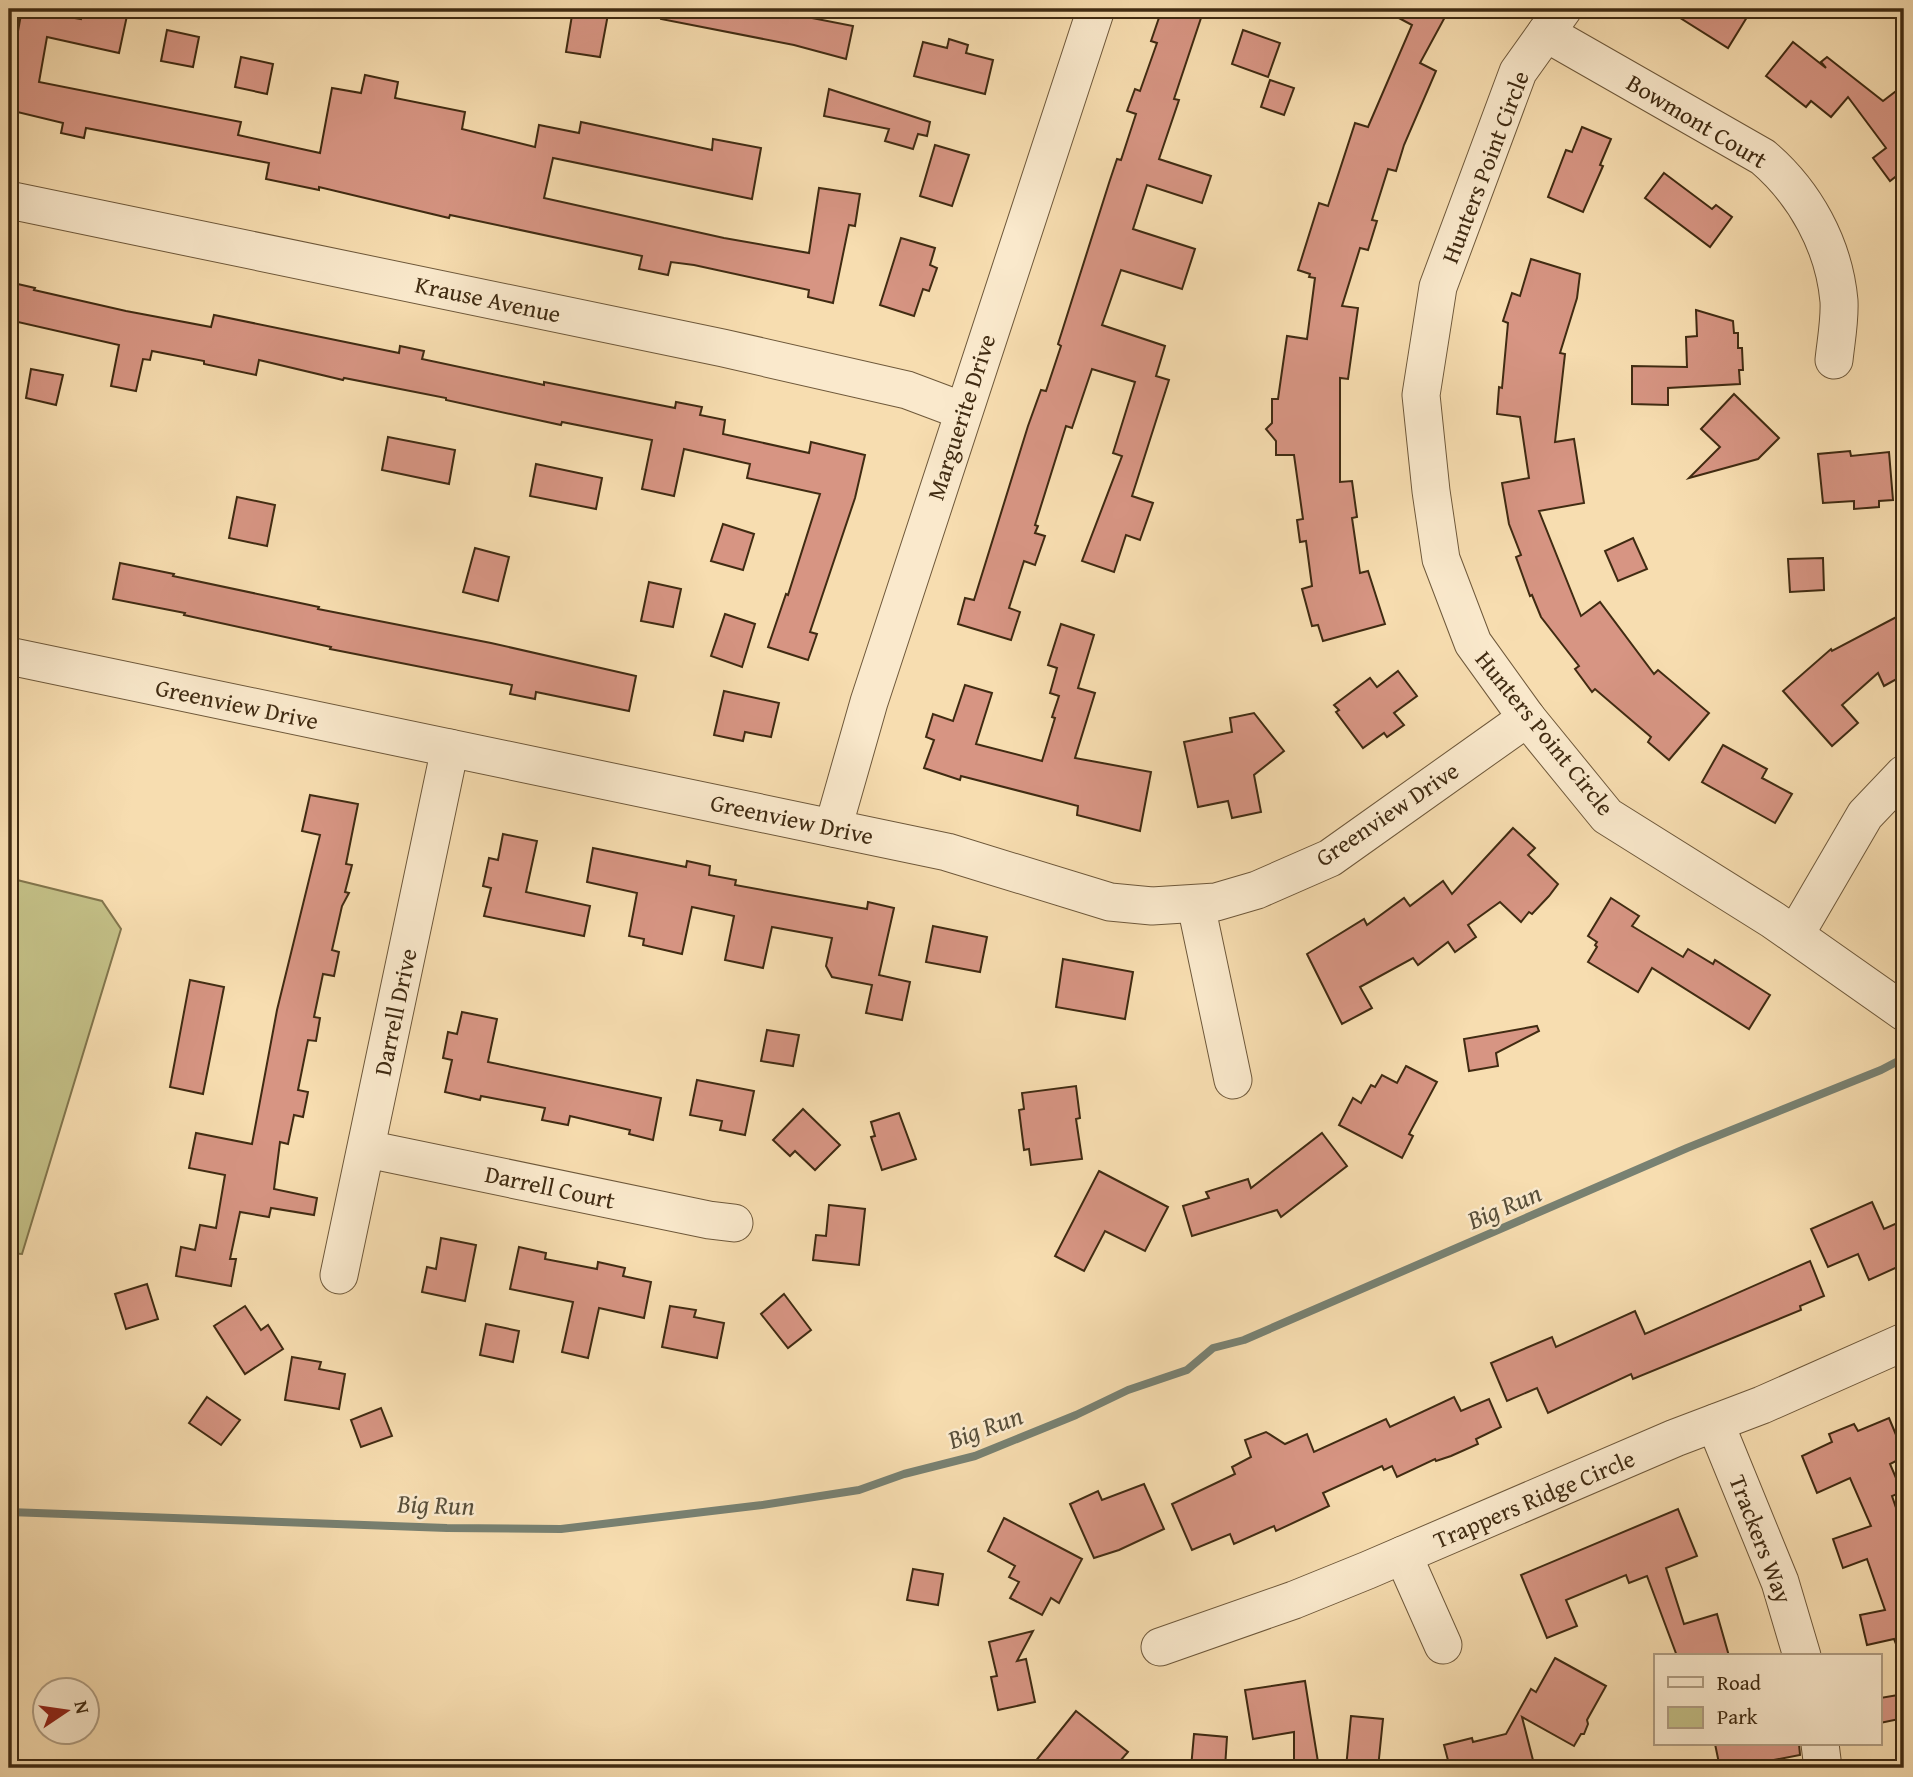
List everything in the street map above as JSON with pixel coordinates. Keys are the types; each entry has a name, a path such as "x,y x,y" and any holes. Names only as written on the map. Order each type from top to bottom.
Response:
{"street":[{"name":"Marguerite Drive","path":"833,828 869,702 1096,9"},
{"name":"Bowmont Court","path":"1555,21 1763,157 1799,195 1818,226 1832,263 1839,303 1834,360"},
{"name":"Hunters Point Circle","path":"1555,21 1518,72 1438,287 1421,396 1441,559 1473,643 1527,718 1606,816 1795,935 1904,1012"},
{"name":"Krause Avenue","path":"9,200 723,348 907,390 963,411"},
{"name":"Greenview Drive","path":"9,656 947,852 1110,902 1152,906 1216,902 1257,890 1331,858 1527,718"},
{"name":"Darrell Drive","path":"339,1275 450,748"},
{"path":"1795,935 1865,814 1904,774"},
{"path":"1196,905 1233,1080"},
{"name":"Darrell Court","path":"367,1150 734,1223"},
{"name":"Trappers Ridge Circle","path":"1160,1647 1294,1600 1762,1405 1904,1342"},
{"name":"Trackers Way","path":"1715,1423 1780,1582 1801,1654"},
{"path":"1403,1555 1443,1645"},
{"path":"1820,1746 1824,1768"}],"green space":[{"path":"9,878 102,901 121,929 22,1254 9,1253"}],"building":[{"path":"22,9 81,19 82,14 97,17 99,9 128,11 119,53 47,37 39,82 241,122 238,135 320,153 332,88 361,93 365,75 398,82 395,98 465,112 462,129 535,147 539,125 579,133 581,122 712,150 713,139 761,148 752,199 553,158 544,198 724,238 809,253 819,188 860,194 855,226 849,225 833,303 808,297 809,290 694,265 671,262 668,275 639,269 642,256 450,215 449,218 319,187 319,190 266,179 269,163 86,128 84,138 61,133 63,123 9,110 9,65 12,64"},
{"path":"573,9 609,9 600,57 566,52"},
{"path":"662,9 766,9 853,26 846,59 794,45 661,19"},
{"path":"1162,9 1204,9 1174,99 1179,100 1159,159 1211,176 1202,203 1147,185 1133,229 1195,249 1182,289 1121,270 1102,325 1165,346 1156,376 1169,380 1132,496 1153,503 1140,540 1126,535 1114,572 1082,561 1122,456 1113,453 1135,382 1092,369 1072,428 1066,426 1035,525 1038,526 1035,533 1045,536 1035,565 1024,561 1009,608 1020,612 1011,640 958,624 965,598 974,600 1028,426 1041,390 1046,391 1061,346 1058,344 1109,183 1117,159 1121,160 1136,114 1127,111 1135,89 1140,91 1157,43 1151,41"},
{"path":"1382,9 1445,9 1441,15 1445,17 1420,63 1436,71 1404,145 1396,171 1388,169 1372,220 1377,221 1368,250 1360,248 1342,306 1358,308 1348,379 1340,378 1340,482 1352,481 1357,517 1352,518 1360,573 1368,571 1385,624 1323,641 1318,625 1312,626 1302,589 1312,586 1306,541 1300,542 1297,520 1303,519 1294,455 1276,455 1276,441 1266,429 1272,423 1272,399 1278,399 1287,336 1307,339 1315,278 1298,270 1319,203 1328,206 1355,123 1368,127 1412,25"},
{"path":"1666,9 1752,9 1728,48"},
{"path":"167,30 199,37 193,67 161,61"},
{"path":"1243,30 1280,43 1268,77 1232,64"},
{"path":"949,39 968,45 966,53 993,60 985,94 914,76 923,42 947,48"},
{"path":"1793,42 1826,68 1821,62 1827,57 1883,101 1904,85 1904,173 1903,171 1890,181 1873,158 1886,148 1848,97 1831,117 1811,101 1806,107 1766,76"},
{"path":"241,57 273,64 267,94 235,87"},
{"path":"1270,80 1294,88 1284,115 1261,107"},
{"path":"829,89 930,122 927,136 918,134 913,149 885,141 889,129 824,116"},
{"path":"1582,127 1611,139 1600,165 1603,166 1583,212 1548,197 1566,150 1572,152"},
{"path":"935,145 969,155 952,206 920,196"},
{"path":"1664,173 1712,209 1716,205 1732,217 1710,247 1645,198"},
{"path":"901,238 935,248 930,265 937,268 929,291 923,289 914,316 880,305"},
{"path":"1531,259 1580,274 1577,298 1560,353 1565,354 1555,442 1574,439 1584,503 1539,511 1581,616 1600,602 1654,674 1658,670 1709,713 1669,760 1648,742 1651,737 1595,689 1592,692 1575,669 1579,666 1541,617 1516,557 1521,555 1509,524 1502,483 1529,478 1520,417 1497,414 1508,323 1503,321 1512,293 1520,296"},
{"path":"9,282 126,311 211,327 214,315 399,353 400,346 424,351 422,359 544,385 544,382 675,408 676,402 702,407 700,415 725,420 723,434 809,453 811,442 865,455 855,498 810,632 817,634 808,660 768,647 786,594 788,595 820,494 747,478 750,464 684,449 674,496 642,489 652,440 562,422 561,425 446,398 344,378 343,380 259,360 256,375 152,351 150,360 143,359 136,391 111,386 119,345 9,320"},
{"path":"1696,310 1733,321 1734,333 1738,333 1738,348 1742,348 1743,370 1739,370 1740,384 1668,388 1668,405 1632,404 1632,366 1687,367 1686,337 1697,336"},
{"path":"31,369 63,375 56,405 26,398"},
{"path":"1734,394 1779,438 1758,459 1689,478 1720,447 1701,429"},
{"path":"388,437 455,450 449,484 382,470"},
{"path":"1850,451 1851,456 1889,452 1893,500 1879,501 1879,507 1854,509 1854,501 1823,503 1818,454"},
{"path":"536,464 602,478 596,509 530,496"},
{"path":"237,497 275,505 267,546 229,538"},
{"path":"723,524 754,534 743,570 711,561"},
{"path":"1633,538 1647,569 1618,581 1605,551"},
{"path":"475,548 509,557 498,601 463,592"},
{"path":"1823,558 1824,590 1790,592 1788,559"},
{"path":"120,563 319,607 318,609 491,643 636,676 629,711 536,692 535,699 510,694 512,685 330,649 331,647 184,615 185,613 113,599"},
{"path":"649,582 681,589 673,627 641,621"},
{"path":"1904,613 1904,675 1884,686 1878,673 1842,705 1858,723 1832,746 1783,691 1831,649 1832,651"},
{"path":"725,614 755,624 742,667 711,656"},
{"path":"1061,624 1094,635 1078,688 1095,693 1075,758 1151,772 1140,831 1077,815 1078,806 961,776 960,780 924,768 934,740 926,737 933,714 953,721 965,685 992,693 976,744 1042,761 1059,696 1050,693 1057,668 1048,665"},
{"path":"1398,671 1417,696 1394,713 1404,725 1387,737 1384,733 1363,748 1336,712 1339,710 1334,705 1370,678 1377,687"},
{"path":"724,691 779,703 771,737 745,732 743,741 714,735"},
{"path":"1254,713 1284,751 1254,775 1261,812 1232,818 1228,801 1198,807 1184,742 1232,732 1230,718"},
{"path":"1723,745 1767,769 1762,778 1792,794 1775,823 1702,782"},
{"path":"310,795 358,804 346,864 352,865 345,892 349,893 342,906 332,950 339,952 334,976 323,974 314,1017 320,1018 316,1041 308,1040 298,1090 308,1092 303,1117 294,1115 288,1144 280,1142 274,1189 317,1198 314,1215 271,1208 269,1217 240,1212 230,1259 236,1259 231,1286 176,1276 181,1247 195,1250 200,1225 216,1228 225,1175 189,1168 196,1133 252,1144 277,1010 320,835 302,831"},
{"path":"1513,828 1535,848 1528,855 1558,884 1549,896 1521,922 1500,902 1468,925 1476,937 1455,952 1448,942 1418,965 1413,958 1360,987 1372,1008 1342,1024 1307,954 1364,919 1367,925 1404,898 1410,906 1443,881 1452,894"},
{"path":"503,834 537,841 526,892 590,906 584,936 484,916 491,888 483,886 489,858 498,860"},
{"path":"593,848 686,867 687,861 710,866 709,875 736,880 735,885 867,909 868,902 894,908 879,975 910,982 902,1020 866,1013 872,985 832,977 826,966 832,938 772,927 763,968 725,960 734,916 692,907 682,954 643,945 644,939 629,936 637,893 587,882"},
{"path":"1611,898 1639,916 1632,926 1683,957 1688,949 1713,964 1715,960 1770,995 1749,1029 1652,968 1638,992 1588,962 1597,942 1588,936"},
{"path":"933,926 987,937 980,972 926,962"},
{"path":"1063,959 1133,972 1125,1019 1056,1007"},
{"path":"190,980 224,987 203,1094 170,1087"},
{"path":"462,1012 497,1019 488,1062 661,1098 653,1140 629,1134 630,1130 570,1116 568,1125 542,1120 545,1108 481,1096 480,1100 445,1092 452,1060 443,1058 448,1032 457,1034"},
{"path":"1537,1026 1539,1031 1496,1053 1498,1066 1469,1071 1464,1039"},
{"path":"767,1030 799,1035 793,1066 761,1061"},
{"path":"1406,1066 1437,1082 1409,1134 1413,1136 1402,1158 1339,1125 1353,1098 1361,1103 1371,1085 1375,1087 1382,1075 1397,1083"},
{"path":"697,1080 754,1091 745,1135 720,1130 722,1121 690,1115"},
{"path":"1076,1086 1080,1118 1076,1119 1082,1159 1031,1165 1029,1149 1024,1150 1019,1110 1024,1109 1022,1093"},
{"path":"803,1109 840,1145 815,1170 795,1151 790,1156 773,1140"},
{"path":"899,1113 916,1159 882,1170 871,1137 875,1136 871,1122"},
{"path":"1322,1133 1347,1166 1281,1217 1277,1210 1192,1236 1183,1206 1209,1198 1206,1192 1248,1179 1251,1188"},
{"path":"1099,1171 1168,1207 1145,1251 1105,1231 1084,1271 1055,1256"},
{"path":"1872,1202 1884,1229 1904,1220 1904,1264 1869,1280 1858,1254 1828,1267 1811,1229"},
{"path":"829,1205 865,1209 859,1265 813,1260 816,1235 826,1236"},
{"path":"441,1238 476,1245 465,1301 422,1292 427,1267 436,1269"},
{"path":"519,1247 546,1253 545,1259 597,1269 598,1262 625,1268 623,1276 651,1282 644,1318 599,1308 588,1358 562,1352 573,1302 510,1289"},
{"path":"1810,1261 1824,1296 1800,1306 1801,1310 1633,1379 1631,1374 1548,1413 1537,1388 1507,1401 1491,1363 1552,1337 1556,1347 1635,1311 1645,1334"},
{"path":"147,1284 158,1319 126,1329 115,1294"},
{"path":"784,1294 811,1330 788,1348 761,1314"},
{"path":"245,1306 261,1330 268,1325 283,1349 245,1374 214,1326"},
{"path":"670,1306 696,1310 694,1317 724,1323 717,1358 662,1347"},
{"path":"486,1324 519,1331 513,1362 480,1355"},
{"path":"292,1357 321,1362 319,1369 345,1374 339,1409 285,1400"},
{"path":"207,1397 240,1420 221,1445 189,1423"},
{"path":"1454,1397 1461,1411 1489,1399 1501,1427 1476,1439 1478,1444 1451,1456 1436,1461 1435,1459 1397,1477 1392,1466 1384,1470 1382,1466 1323,1493 1329,1506 1276,1531 1274,1526 1234,1544 1230,1534 1192,1550 1172,1504 1235,1474 1232,1467 1251,1457 1245,1440 1266,1432 1285,1444 1307,1434 1314,1452 1386,1419 1390,1427"},
{"path":"381,1408 392,1436 361,1447 351,1420"},
{"path":"1889,1418 1904,1454 1904,1457 1890,1464 1902,1492 1892,1496 1904,1531 1904,1656 1901,1657 1894,1639 1867,1645 1860,1615 1885,1610 1867,1559 1843,1568 1833,1539 1871,1526 1850,1478 1817,1493 1802,1456 1832,1442 1829,1434 1854,1424 1858,1431"},
{"path":"1144,1484 1164,1529 1119,1550 1094,1558 1070,1504 1098,1491 1102,1500"},
{"path":"1678,1509 1697,1556 1666,1568 1684,1624 1717,1614 1728,1654 1676,1654 1647,1576 1629,1583 1626,1575 1566,1600 1577,1626 1547,1638 1521,1575"},
{"path":"1004,1518 1082,1559 1059,1603 1051,1598 1042,1615 1010,1598 1019,1582 1009,1577 1015,1566 988,1551"},
{"path":"913,1569 943,1574 938,1605 907,1600"},
{"path":"1033,1631 1017,1661 1026,1659 1035,1702 998,1710 991,1677 997,1676 989,1642"},
{"path":"1555,1658 1606,1686 1587,1720 1584,1734 1581,1734 1574,1746 1522,1717 1535,1768 1450,1768 1444,1745 1472,1738 1473,1742 1506,1734 1531,1689 1536,1692"},
{"path":"1305,1681 1319,1768 1294,1768 1294,1732 1253,1739 1245,1690"},
{"path":"1904,1694 1904,1718 1882,1723 1882,1698"},
{"path":"1076,1711 1128,1752 1114,1768 1030,1768"},
{"path":"1351,1716 1383,1719 1378,1768 1346,1768"},
{"path":"1194,1734 1227,1737 1225,1768 1191,1768"},
{"path":"1715,1746 1799,1746 1800,1755 1753,1764 1754,1768 1720,1768"}],"waterway":[{"name":"Big Run","path":"9,1512 447,1528 561,1529 762,1505 859,1490 904,1474 975,1456 1076,1415 1128,1390 1187,1370 1213,1348 1244,1340 1687,1148 1881,1070 1904,1058"}]}
